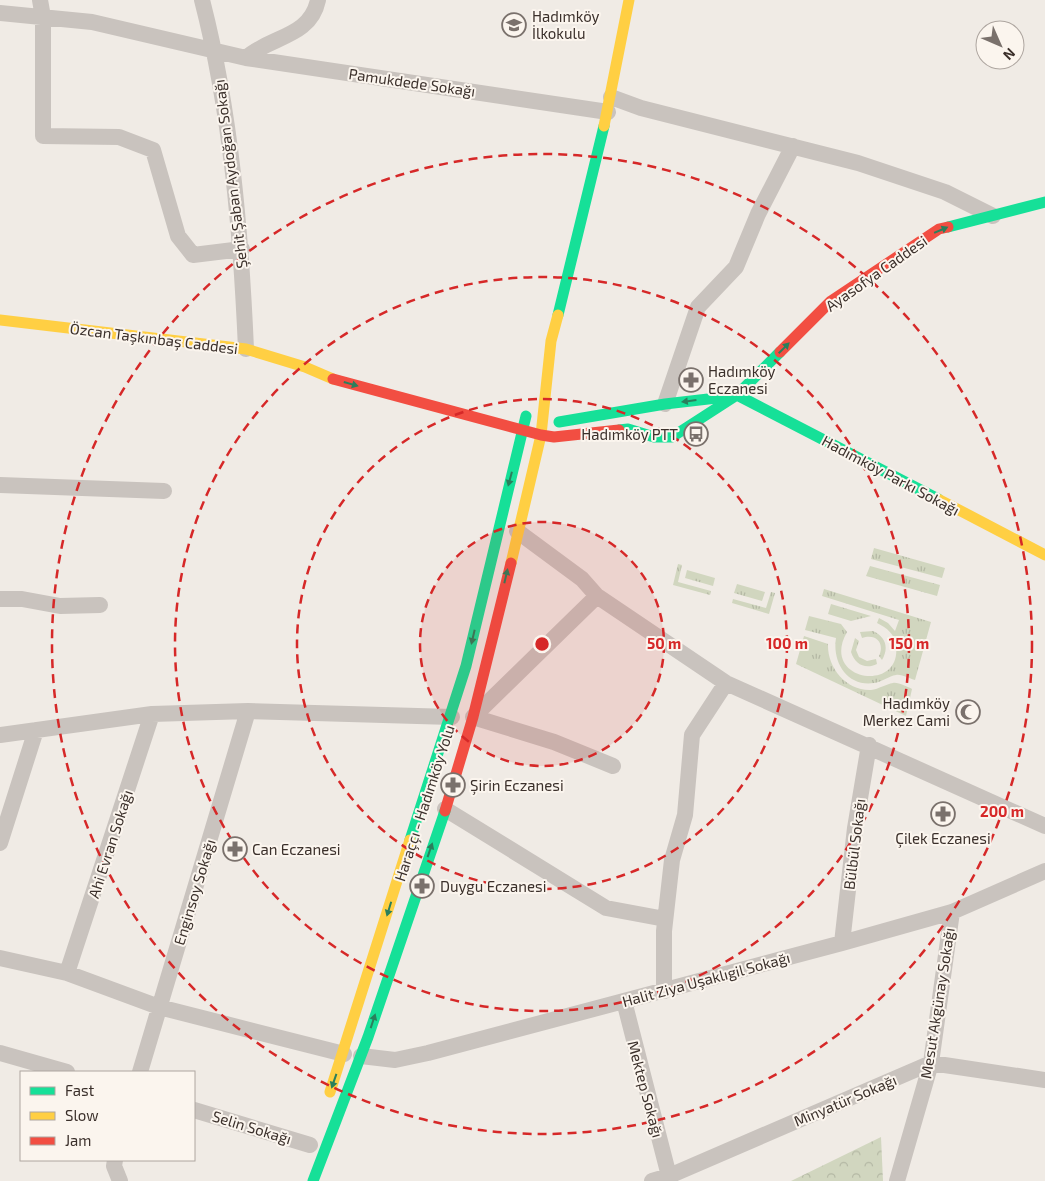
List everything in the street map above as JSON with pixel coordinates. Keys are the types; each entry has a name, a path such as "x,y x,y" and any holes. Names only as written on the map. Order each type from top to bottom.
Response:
{"main road":[{"path":"313,1181 361,1056 445,809 473,717 541,435 551,341 610,105 629,0"},
{"name":"Ayasofya Caddesi","path":"541,435 554,437 628,429 654,436 672,437 737,395 831,300 940,229 1045,202"},
{"name":"Özcan Taşkınbaş Caddesi","path":"0,320 246,349 327,377 522,432 541,435"},
{"path":"536,379 546,349 551,341"},
{"name":"Özcan Taşkınbaş Caddesi","path":"305,368 331,365"},
{"path":"404,386 527,413 542,421 559,422 665,404 737,395"},
{"name":"Hadımköy Parkı Sokağı","path":"737,395 1045,556"},
{"name":"Haraççı - Hadımköy Yolu","path":"328,1099 356,1019 423,798 452,717 527,413"},
{"path":"452,717 473,717"},
{"path":"344,1054 361,1056"}],"street":[{"path":"40,0 43,17 43,136 119,137 152,150 178,236 192,255 242,249"},
{"name":"Şehit Şaban Aydoğan Sokağı","path":"202,0 215,51 242,249 246,349"},
{"path":"246,58 256,48 294,34 316,11 318,0"},
{"name":"Pamukdede Sokağı","path":"0,13 92,22 246,58 641,108 858,163 945,192 993,216"},
{"path":"665,404 698,307 736,268 758,214 793,146"},
{"path":"0,485 164,491"},
{"path":"517,531 582,579 597,596 726,683 869,745 1045,826"},
{"path":"597,596 473,717 554,742 613,766"},
{"path":"0,599 22,599 60,606 100,604"},
{"path":"664,991 665,919 672,860 685,815 692,735 726,683"},
{"path":"0,736 152,714 248,711 452,717"},
{"name":"Enginsoy Sokağı","path":"140,1071 248,711"},
{"name":"Ahi Evran Sokağı","path":"67,973 152,714"},
{"path":"0,843 36,730"},
{"name":"Bülbül Sokağı","path":"842,943 855,828 869,745"},
{"path":"445,809 606,908 665,919"},
{"name":"Halit Ziya Uşaklıgil Sokağı","path":"361,1056 395,1060 428,1053 842,943 952,912 1045,871"},
{"name":"Mesut Akgünay Sokağı","path":"897,1181 931,1063 952,912"},
{"path":"0,958 67,973 159,1007 344,1054"},
{"name":"Mektep Sokağı","path":"624,1001 669,1176"},
{"path":"0,1053 63,1071"},
{"path":"931,1063 1045,1080"},
{"name":"Minyatür Sokağı","path":"652,1181 669,1176 931,1063"},
{"name":"Selin Sokağı","path":"195,1110 310,1145"},
{"path":"115,1161 114,1166 120,1181"}],"green space":[{"path":"874,548 945,568 942,578 871,559"},
{"path":"678,564 682,565 678,582 711,591 710,595 673,585"},
{"path":"870,566 940,585 937,596 866,576"},
{"path":"687,570 715,578 713,586 685,578"},
{"path":"737,584 765,592 762,601 734,593"},
{"path":"824,589 931,622 915,680 896,675 874,683 864,683 849,677 843,671 836,656 836,638 805,630 809,616 841,624 847,632 841,649 844,662 852,671 863,675 876,676 887,671 894,661 896,646 892,635 887,629 877,623 879,618 888,623 895,631 899,620 822,596"},
{"path":"771,592 775,593 769,614 732,603 733,599 766,608"},
{"path":"831,604 871,616 851,621 828,614"},
{"path":"873,631 881,636 885,643 886,647 882,660 879,656 881,647 878,640 871,637 862,638 860,632"},
{"path":"804,636 828,644 831,661 835,669 846,682 854,686 871,690 895,683 912,689 906,716 796,664"},
{"path":"855,638 859,641 856,650 859,657 867,661 876,659 877,664 865,666 855,660 851,652"},
{"path":"881,1137 883,1181 791,1181"}],"traffic: fast":[{"path":"558,315 604,126"},
{"path":"948,227 1045,202"},
{"path":"619,430 628,429 654,437 672,437 737,395 780,352"},
{"path":"737,395 938,499"},
{"path":"559,422 665,404 734,396"},
{"path":"410,840 466,666 526,416"},
{"path":"313,1181 368,1037 445,811"}],"traffic: slow":[{"path":"604,126 629,0"},
{"path":"511,563 541,435 551,341 558,315"},
{"path":"0,320 246,349 305,367 333,379"},
{"path":"938,499 1045,555"},
{"path":"330,1092 410,840"}],"traffic: jam":[{"path":"780,352 831,301 939,229 948,227"},
{"path":"333,379 541,435 554,437 619,430"},
{"path":"445,811 473,717 511,563"}],"place":[{"name":"Hadımköy İlkokulu","path":"514,25"},
{"name":"Hadımköy Eczanesi","path":"691,380"},
{"name":"Hadımköy PTT","path":"696,434"},
{"name":"Hadımköy Merkez Cami","path":"968,712"},
{"name":"Şirin Eczanesi","path":"453,785"},
{"name":"Çilek Eczanesi","path":"943,814"},
{"name":"Can Eczanesi","path":"235,849"},
{"name":"Duygu Eczanesi","path":"422,886"}]}
